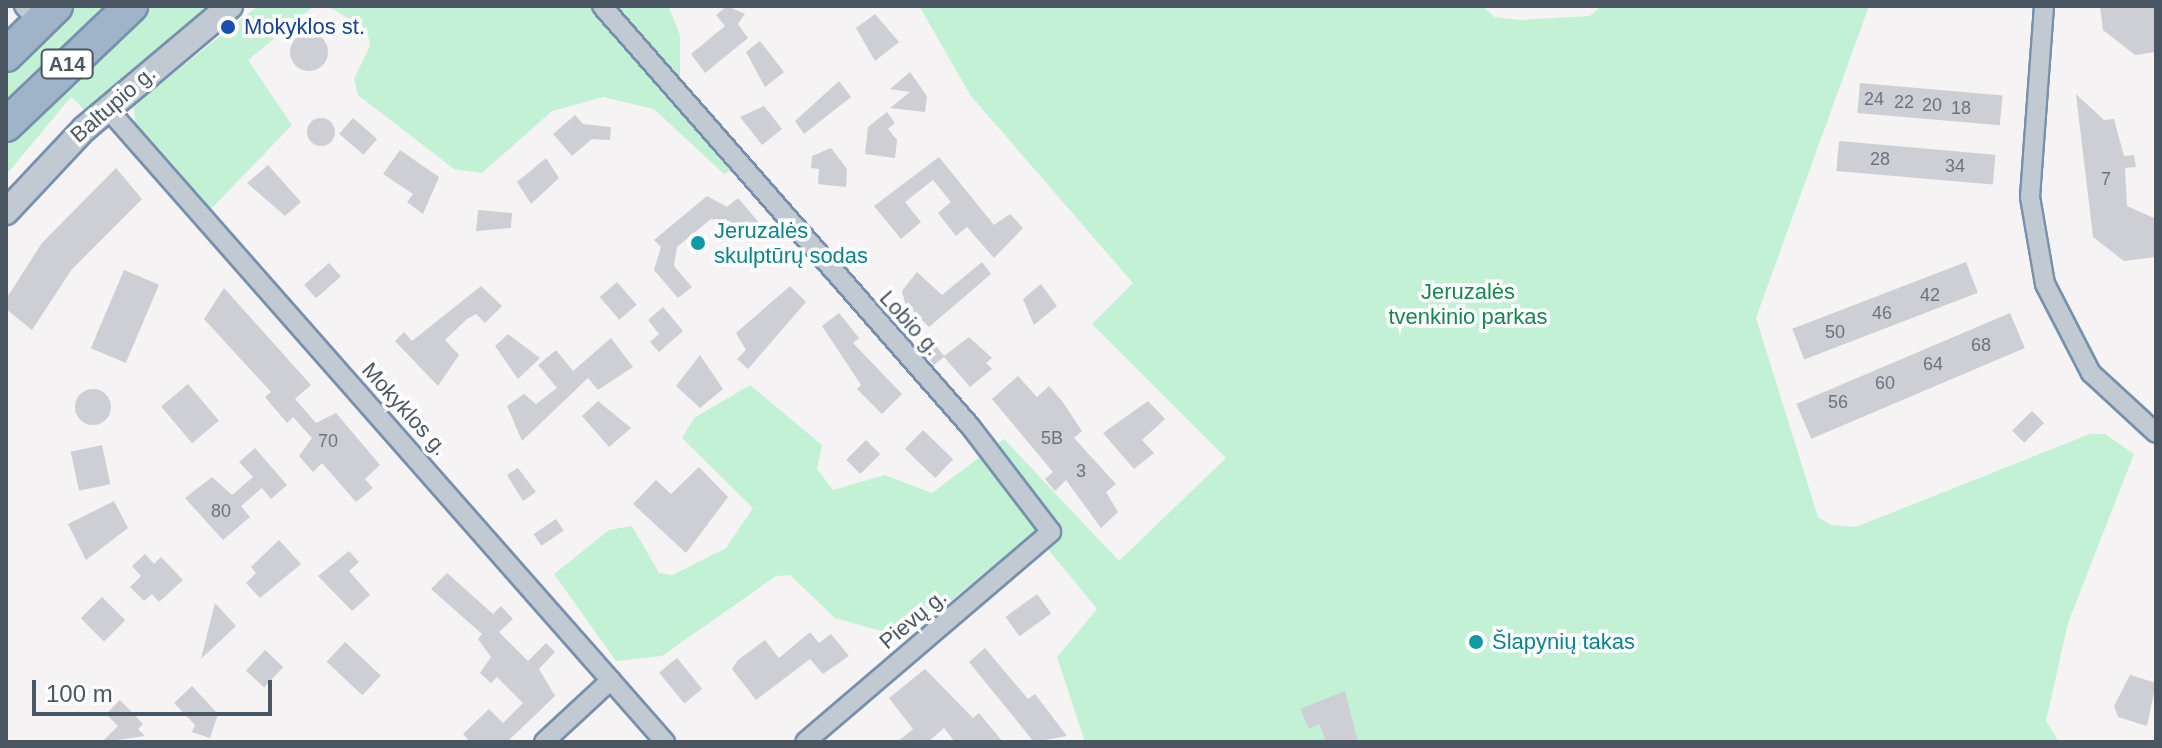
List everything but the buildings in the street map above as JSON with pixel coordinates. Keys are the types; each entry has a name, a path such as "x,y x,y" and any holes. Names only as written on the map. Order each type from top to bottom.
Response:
{"highway":[{"name":"A14","path":"6,125 131,6"},
{"name":"A14","path":"6,55 40,11"}],"street":[{"name":"Baltupio g.","path":"6,212 107,108 230,6"},
{"name":"Lobio g.","path":"602,6 970,426 1051,532"},
{"path":"2044,6 2030,197 2045,284 2091,373 2156,433"},
{"name":"Mokyklos g.","path":"107,108 665,742"},
{"name":"Pievų g.","path":"805,742 1051,532"},
{"path":"544,742 611,680"}],"green space":[{"path":"73,6 116,6 6,110 6,72"},
{"path":"152,6 217,6 89,114 71,97 6,175 6,142"},
{"path":"258,6 314,6 248,60 292,125 211,209 135,124 134,105"},
{"path":"327,6 668,6 680,35 680,86 735,168 724,174 654,109 603,97 552,111 482,173 454,169 358,95 354,79 370,46 367,29"},
{"name":"Jeruzalės tvenkinio parkas","path":"919,6 1483,6 1494,17 1520,20 1590,16 1601,6 1869,6 1756,318 1818,517 1831,525 1856,527 2090,434 2105,434 2134,454 2068,623 2046,721 2059,742 1085,742 1057,657 1097,609 1034,532 935,614 888,633 835,618 790,575 776,576 662,656 616,661 554,574 609,530 632,526 659,573 673,575 726,548 753,508 682,438 694,418 750,385 822,445 817,469 833,490 885,475 932,493 1004,439 1119,561 1226,458 1092,324 1133,283 971,96"}],"place":[{"name":"Mokyklos st.","path":"228,27"},
{"name":"Jeruzalės skulptūrų sodas","path":"698,243"},
{"name":"Šlapynių takas","path":"1476,642"}]}
